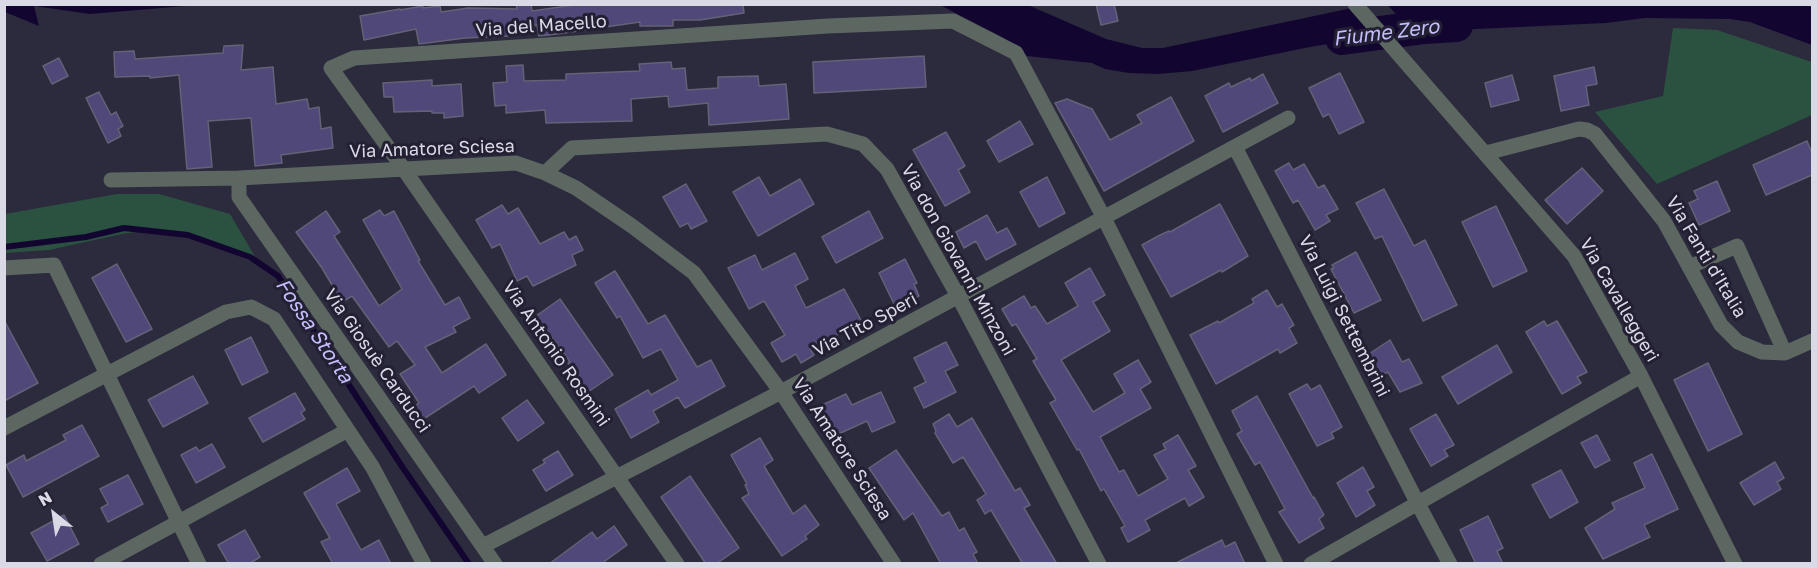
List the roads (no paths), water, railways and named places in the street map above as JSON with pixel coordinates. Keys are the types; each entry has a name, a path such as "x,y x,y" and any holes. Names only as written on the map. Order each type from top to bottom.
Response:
{"street":[{"name":"Via Cavalleggeri","path":"1355,5 1574,256 1641,376 1735,564"},
{"name":"Via del Macello","path":"403,168 330,68 354,58 828,26 952,21 1016,53 1104,218"},
{"name":"Via Tito Speri","path":"483,546 781,392 1288,118"},
{"name":"Via Fanti d'Italia","path":"1486,153 1579,129 1595,134 1664,221 1720,325 1738,342 1762,352 1785,353"},
{"name":"Via don Giovanni Minzoni","path":"545,173 572,148 827,134 863,144 886,169 958,296 1099,564"},
{"name":"Via Luigi Settembrini","path":"1235,147 1450,564"},
{"name":"Via Amatore Sciesa","path":"111,180 239,178 516,163 545,173 576,188 694,273 781,392 894,564"},
{"name":"Via Antonio Rosmini","path":"403,168 677,564"},
{"name":"Via Giosuè Carducci","path":"239,178 239,197 495,564"},
{"path":"1104,218 1276,564"},
{"path":"1689,267 1737,246 1785,353 1812,341"},
{"path":"4,268 54,265 199,564"},
{"path":"4,428 226,312 251,307 274,319 373,468 424,564"},
{"path":"1311,564 1641,376"},
{"path":"101,564 348,430"}],"waterway":[{"name":"Fiume Zero","path":"1342,38 1456,25"},
{"name":"Fossa Storta","path":"4,247 86,237 124,228 188,235 250,257 278,276 401,465 469,564"}]}
